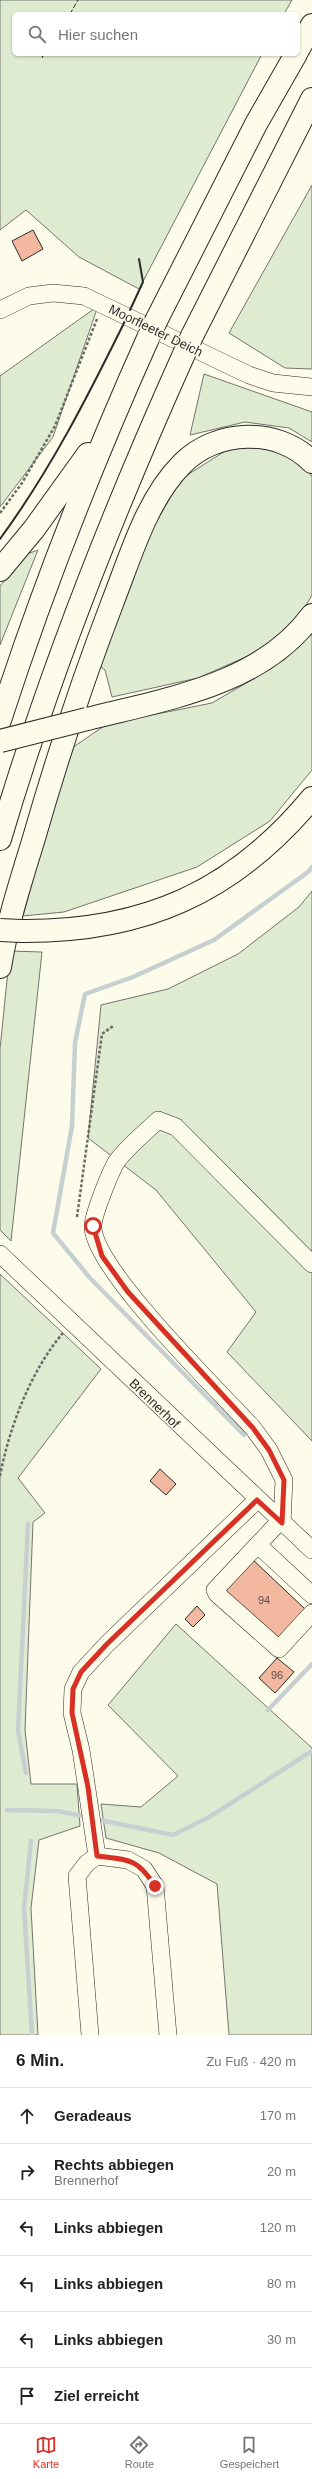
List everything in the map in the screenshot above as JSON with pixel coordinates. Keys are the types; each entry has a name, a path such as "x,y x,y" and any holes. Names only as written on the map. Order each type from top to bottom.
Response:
{"highway":[{"path":"300,46 312,25"},
{"path":"0,720 66,535 116,409 153,328 246,145 295,56"},
{"path":"0,839 42,704 99,551 188,345 312,99"},
{"path":"0,570 72,478 116,409"},
{"path":"0,967 12,913 54,767 94,652 129,559 153,505 182,463 201,448 226,439 249,436 273,440 290,446 312,462"},
{"path":"0,741 180,695 240,673 284,645 312,614"},
{"path":"10,931 62,930 115,923 138,918 193,896 239,869 283,831 312,798"}],"street":[{"name":"Moorfleeter Deich","path":"0,310 29,296 53,293 84,296 249,375 273,383 312,387"},
{"path":"312,1264 176,1127 158,1120 117,1161 101,1198 93,1226 102,1256 128,1292 253,1428 269,1450 284,1480 281,1522 218,1586 216,1590 217,1594 280,1649 312,1613"},
{"name":"Brennerhof","path":"0,1254 71,1324 312,1550"},
{"path":"97,1856 88,1787 72,1713 73,1689 81,1672 257,1500"},
{"path":"258,1545 312,1595"},
{"path":"90,2035 77,1876 86,1863 97,1856 128,1860 144,1869 155,1886 168,2035"}],"path":[{"path":"0,513 22,483 55,426 103,304"},
{"path":"77,1220 102,1034 113,1026"},
{"path":"0,1476 26,1390 52,1345 71,1324"}],"green space":[{"path":"0,0 292,0 285,12 12,12 12,56 261,56 139,289 79,257 26,210 0,230"},
{"path":"312,185 312,369 285,368 229,333"},
{"path":"98,306 53,437 0,507 0,376"},
{"path":"204,374 312,412 312,442 289,428 245,422 190,435"},
{"path":"262,445 307,466 312,477 312,595 302,612 266,648 198,678 112,697 105,670 98,665 142,547 181,479 230,448"},
{"path":"38,550 0,645 0,586 27,554"},
{"path":"312,629 312,770 270,821 197,867 64,912 23,916 69,750 107,724 212,703 272,668"},
{"path":"312,891 312,1441 227,1352 256,1312 156,1190 88,1138 101,1005 168,989 238,954 299,907"},
{"path":"10,951 42,952 11,1241 0,1230 0,1049"},
{"path":"0,1274 101,1369 18,1478 45,1513 33,1522 25,1730 31,1784 77,1784 80,1826 39,1840 31,1908 38,2035 0,2035"},
{"path":"176,1624 312,1748 312,2035 229,2035 217,1884 159,1853 106,1838 101,1804 141,1807 178,1776 108,1705"}],"building":[{"path":"33,230 43,249 22,261 12,241"},
{"path":"160,1469 176,1484 166,1495 150,1481"},
{"path":"252,1559 305,1609 275,1641 222,1590"},
{"path":"197,1606 205,1615 193,1627 185,1619"},
{"path":"277,1658 294,1672 275,1693 259,1678"}],"waterway":[{"path":"244,1435 90,1278 53,1233 72,1126 75,1043 85,994 133,977 214,940 308,872 312,867"},
{"path":"26,1773 18,1731 28,1524"},
{"path":"268,1710 312,1664"},
{"path":"95,1819 173,1835 211,1816 312,1751"},
{"path":"7,1810 57,1811 88,1817"},
{"path":"31,1841 24,1908 32,2035"}],"fence":[{"path":"71,12 78,0"}],"wall":[{"path":"130,310 143,282 139,259"},
{"path":"0,539 52,460 97,378 125,321"}],"route":[{"path":"93,1226 102,1256 128,1292 253,1428 269,1450 284,1480 282,1523 257,1500 107,1644 81,1672 73,1689 72,1713 82,1750 97,1856 128,1860 144,1869 155,1886"}]}
